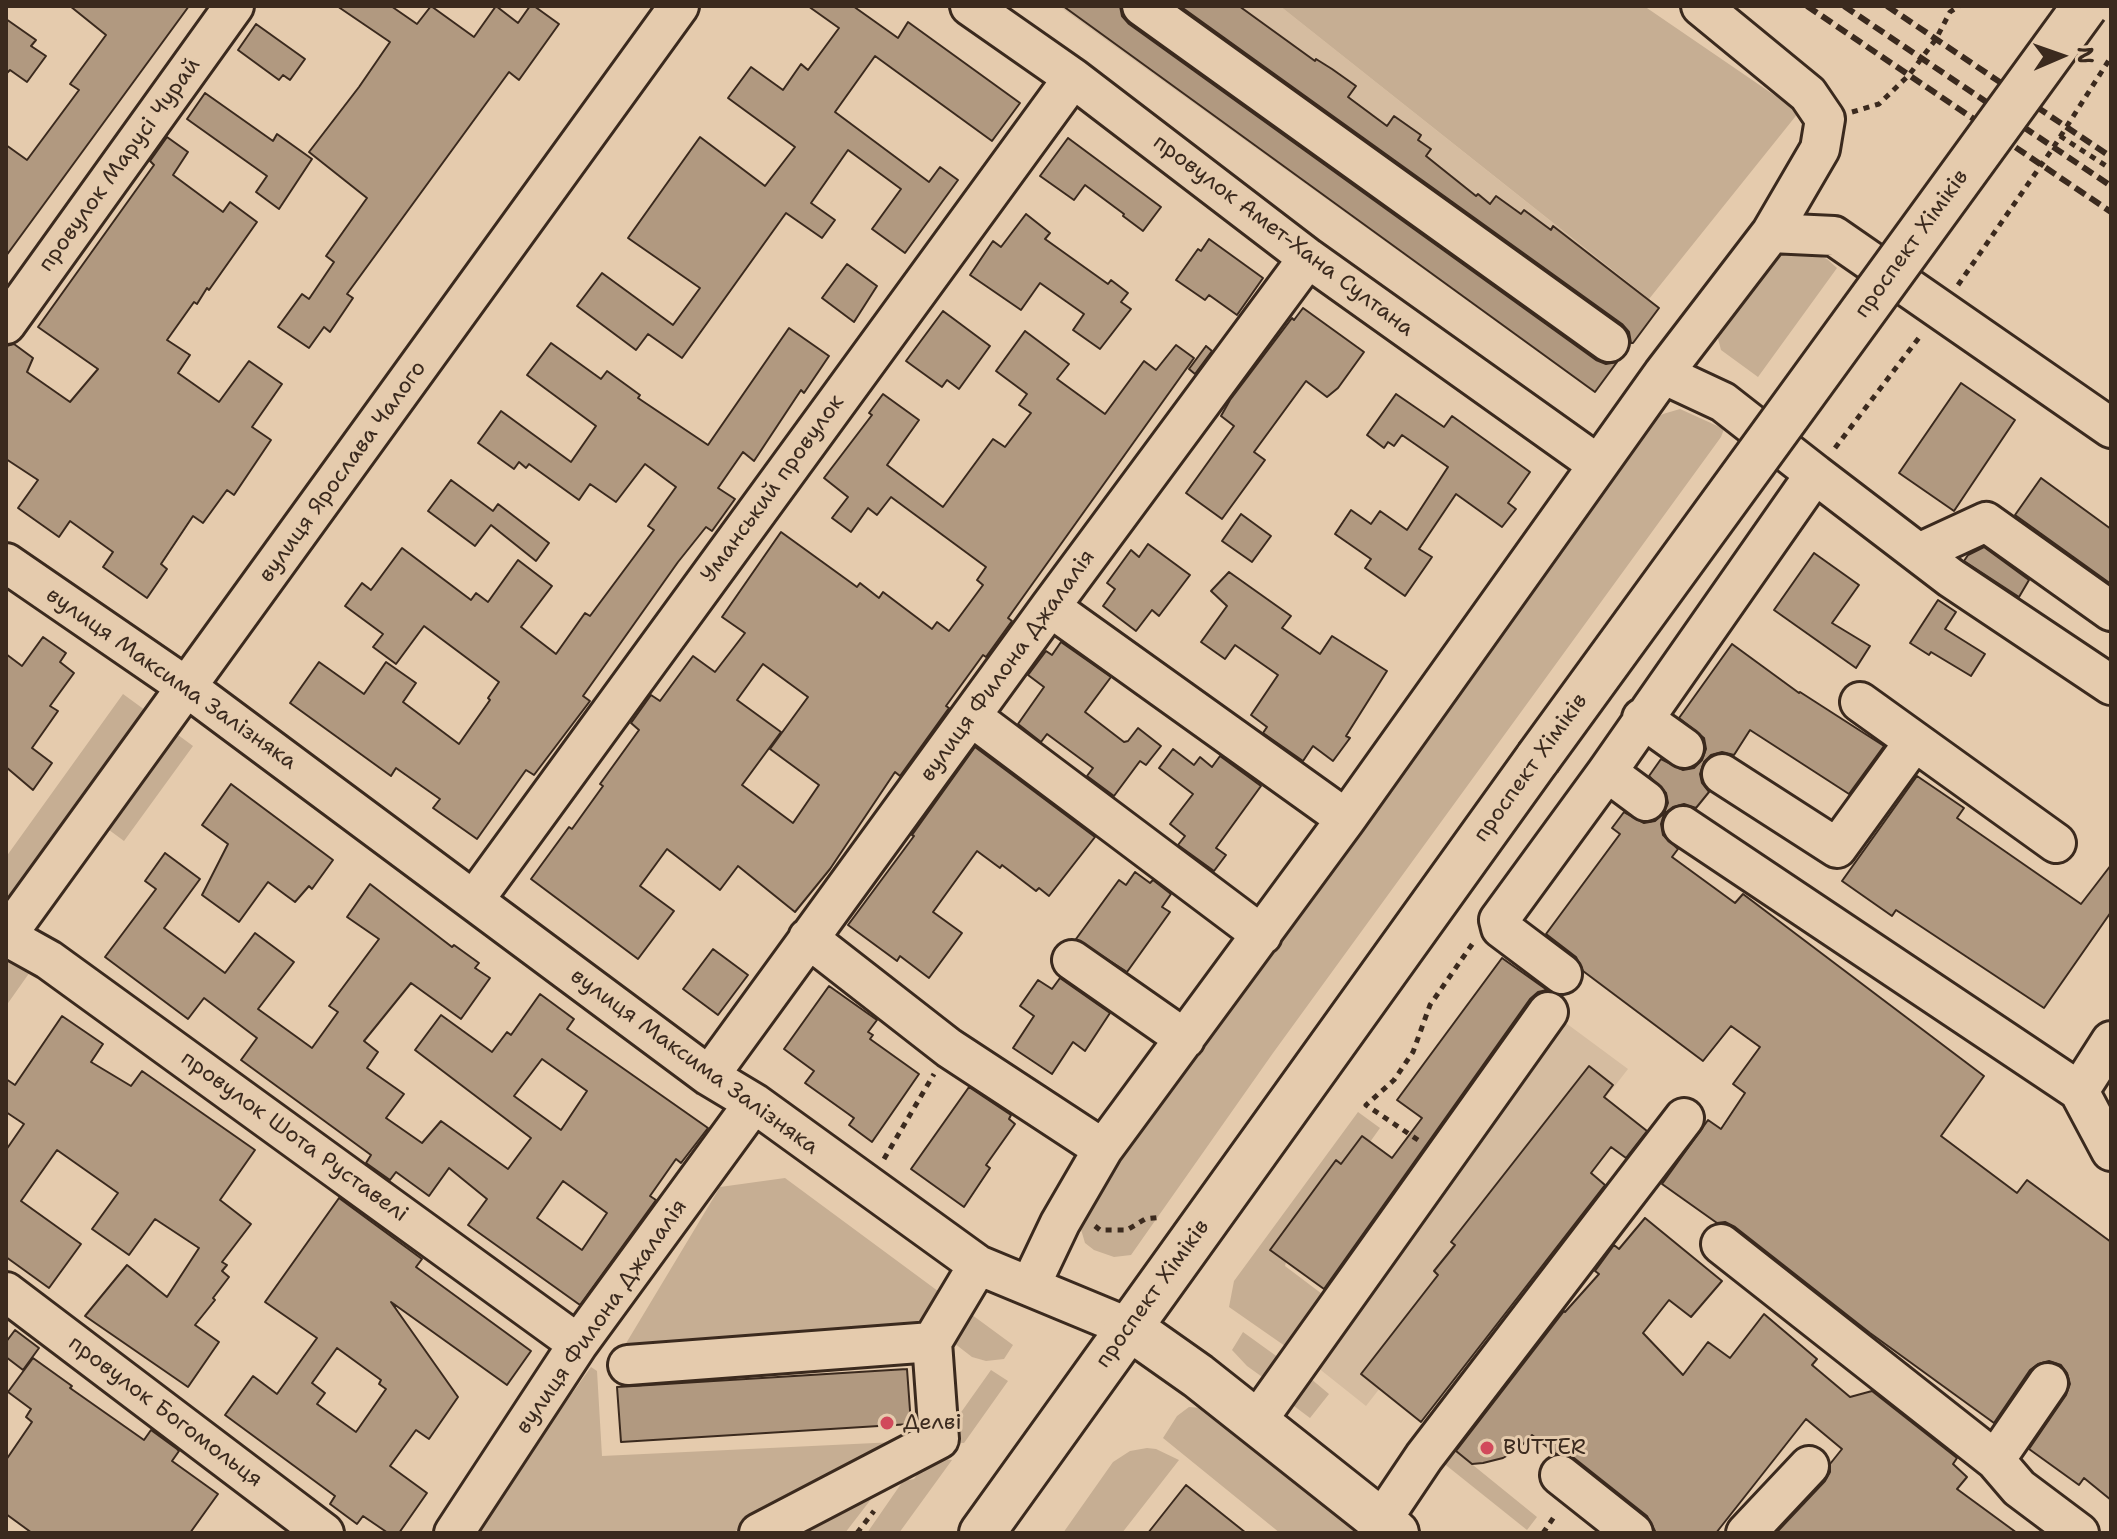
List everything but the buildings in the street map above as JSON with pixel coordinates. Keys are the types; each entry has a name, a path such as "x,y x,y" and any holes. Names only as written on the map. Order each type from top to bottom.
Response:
{"main road":[{"name":"проспект Хіміків","path":"982,1533 1538,758 2084,6"},
{"name":"вулиця Максима Залізняка","path":"1130,1328 1198,1376 1389,1527"}],"street":[{"name":"провулок Марусі Чурай","path":"6,324 234,6"},
{"name":"вулиця Ярослава Чалого","path":"6,936 679,6"},
{"name":"провулок Амет-Хана Султана","path":"970,6 1073,78 1308,258 1597,464"},
{"path":"1142,6 1609,342"},
{"path":"1030,1286 1103,1149 1346,819 1597,464 1771,233 1820,149 1825,119 1808,94 1701,6"},
{"path":"2084,6 2095,14 2100,6"},
{"name":"Уманський провулок","path":"474,900 1073,78"},
{"path":"1771,233 1834,236 2111,428"},
{"name":"вулиця Филона Джалалія","path":"709,1076 1308,258"},
{"path":"1663,374 1723,402 1951,578 2111,685"},
{"path":"1562,974 1501,928 1499,920 1607,772 1815,474"},
{"path":"1921,552 1986,522 2111,611"},
{"name":"вулиця Максима Залізняка","path":"6,563 188,688 709,1076 754,1103 978,1265 1130,1328"},
{"path":"1050,607 1346,819"},
{"path":"1860,702 2056,843"},
{"path":"972,717 1262,935"},
{"path":"1642,718 1684,748"},
{"path":"1722,774 1837,848 1914,742"},
{"path":"1607,772 1646,801"},
{"path":"1683,826 2079,1091 2111,1151"},
{"name":"провулок Шота Руставелі","path":"6,936 49,960 578,1344"},
{"path":"808,938 949,1048 1103,1149"},
{"path":"1072,960 1185,1039"},
{"path":"1256,1422 1548,1012"},
{"path":"2079,1091 2111,1041"},
{"name":"вулиця Филона Джалалія","path":"454,1533 578,1344 754,1103"},
{"path":"1389,1527 1424,1457 1684,1118"},
{"path":"1721,1244 1995,1460 2019,1488 2079,1533"},
{"path":"759,1533 939,1439 932,1342 978,1265"},
{"name":"провулок Богомольця","path":"6,1292 324,1533"},
{"path":"628,1365 932,1342"},
{"path":"1995,1460 2048,1383"},
{"path":"1746,1533 1809,1466"},
{"path":"1560,1475 1633,1533"}],"path":[{"path":"1825,119 1879,104 1909,75 1936,39 1950,12 1959,6"},
{"path":"1815,474 1940,311 2111,57"},
{"path":"2060,136 2111,169"},
{"path":"1445,1158 1366,1105 1394,1080 1413,1052 1430,1005 1486,925 1499,920"},
{"path":"868,1188 949,1048"},
{"path":"1069,1208 1100,1230 1127,1230 1145,1219 1162,1217"}],"shaded area":[{"path":"1059,6 1280,6 1660,308 1595,393"},
{"path":"1280,6 1644,6 1799,112 1649,299"},
{"path":"1792,246 1827,259 1837,268 1758,377 1721,350 1716,331 1778,250"},
{"path":"1680,409 1724,429 1721,437 1273,1053 1131,1255 1114,1257 1094,1250 1085,1243 1080,1226 1137,1128 1645,425 1663,414"},
{"path":"123,694 149,713 6,911 6,857"},
{"path":"170,729 193,746 124,841 101,824"},
{"path":"6,956 37,962 6,1006"},
{"path":"1555,1015 1628,1069 1366,1406 1312,1363"},
{"path":"1358,1112 1380,1128 1370,1142 1362,1136 1341,1164 1336,1160 1271,1249 1286,1262 1285,1266 1334,1303 1295,1353 1229,1307 1234,1281"},
{"path":"785,1178 946,1297 925,1334 619,1355 720,1187"},
{"path":"964,1309 1013,1345 1004,1359 986,1361 972,1357 950,1340"},
{"path":"1243,1332 1279,1358 1265,1379 1232,1350"},
{"path":"591,1367 597,1371 602,1456 896,1442 894,1451 731,1533 472,1533"},
{"path":"991,1370 1008,1381 964,1443 940,1442"},
{"path":"1304,1373 1329,1394 1310,1418 1286,1400"},
{"path":"1189,1407 1201,1408 1218,1418 1363,1533 1280,1533 1163,1438 1177,1416"},
{"path":"1447,1444 1537,1517 1527,1530 1437,1458"},
{"path":"1147,1448 1179,1460 1122,1533 1063,1533 1113,1462 1130,1451"},
{"path":"930,1457 952,1460 899,1533 867,1533 903,1481 914,1479"},
{"path":"892,1472 845,1533 777,1533"}],"railway":[{"path":"1807,6 2111,212"},
{"path":"1844,6 2111,186"},
{"path":"1887,6 2111,157"}],"place":[{"name":"Делві","path":"887,1423"},
{"name":"BUTTER","path":"1487,1448"}]}
